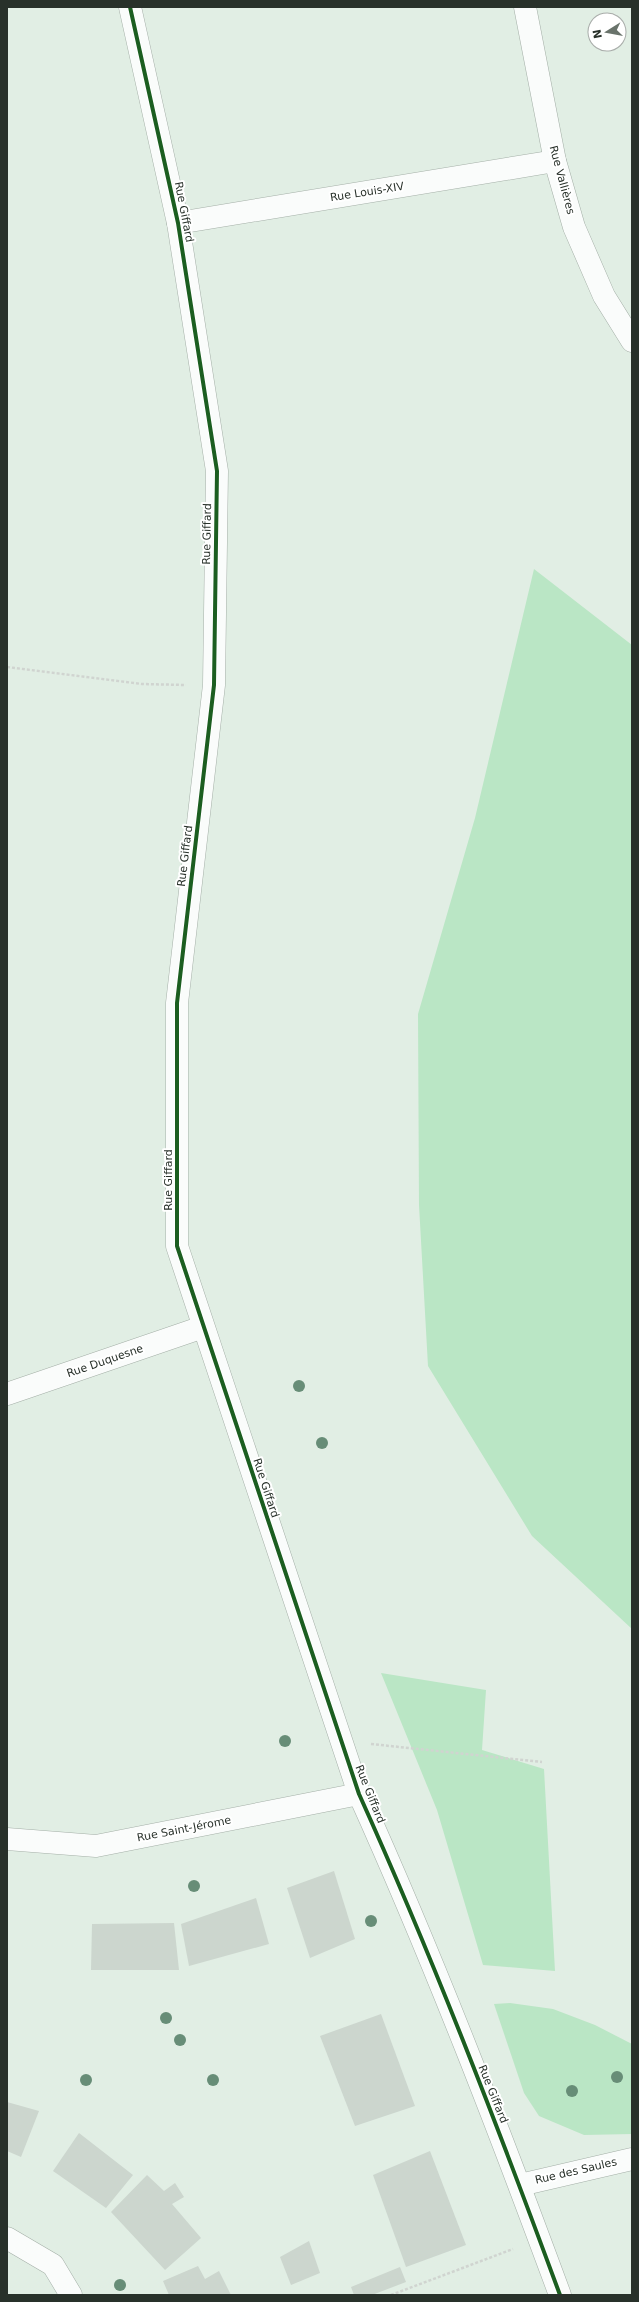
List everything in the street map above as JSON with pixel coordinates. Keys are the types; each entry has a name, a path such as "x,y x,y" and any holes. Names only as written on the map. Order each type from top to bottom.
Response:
{"street":[{"name":"Rue Giffard","path":"130,7 178,223 217,471 214,685 177,1003 178,1246 203,1327 359,1794 385,1851 520,2185 560,2295"},
{"name":"Rue Vallières","path":"525,7 555,161 577,234 604,296 632,341"},
{"name":"Rue Louis-XIV","path":"178,223 555,161"},
{"name":"Rue Duquesne","path":"7,1394 203,1327"},
{"name":"Rue Saint-Jérome","path":"7,1839 96,1846 359,1794"},
{"name":"Rue des Saules","path":"520,2185 632,2159"},
{"path":"7,2238 52,2265 71,2295"}],"path":[{"path":"7,667 142,684 214,685"},
{"path":"341,1740 542,1762"},
{"path":"391,2295 540,2239"}],"green space":[{"path":"534,569 632,645 632,1629 532,1536 428,1366 419,1205 418,1014 475,818"},
{"path":"381,1673 486,1690 482,1750 544,1769 555,1971 483,1965 437,1810"},
{"path":"510,2003 553,2009 595,2025 632,2044 632,2134 584,2135 539,2116 524,2093 494,2004"}],"building":[{"path":"334,1871 355,1939 310,1958 287,1888"},
{"path":"256,1898 269,1944 189,1966 181,1924"},
{"path":"174,1923 179,1970 91,1970 92,1924"},
{"path":"381,2014 415,2106 355,2126 320,2036"},
{"path":"7,2102 39,2111 21,2157 7,2151"},
{"path":"79,2133 133,2175 106,2208 53,2171"},
{"path":"430,2151 466,2245 406,2267 373,2175"},
{"path":"147,2175 164,2191 175,2183 184,2197 172,2204 201,2238 165,2270 111,2212"},
{"path":"309,2241 320,2273 291,2285 280,2257"},
{"path":"198,2266 205,2279 219,2271 231,2295 169,2295 163,2281"},
{"path":"400,2267 406,2282 372,2295 354,2295 351,2287"}],"cycle path":[{"path":"130,7 178,223 217,471 214,685 177,1003 177,1246 359,1794 439,1980 513,2169 560,2295"}]}
